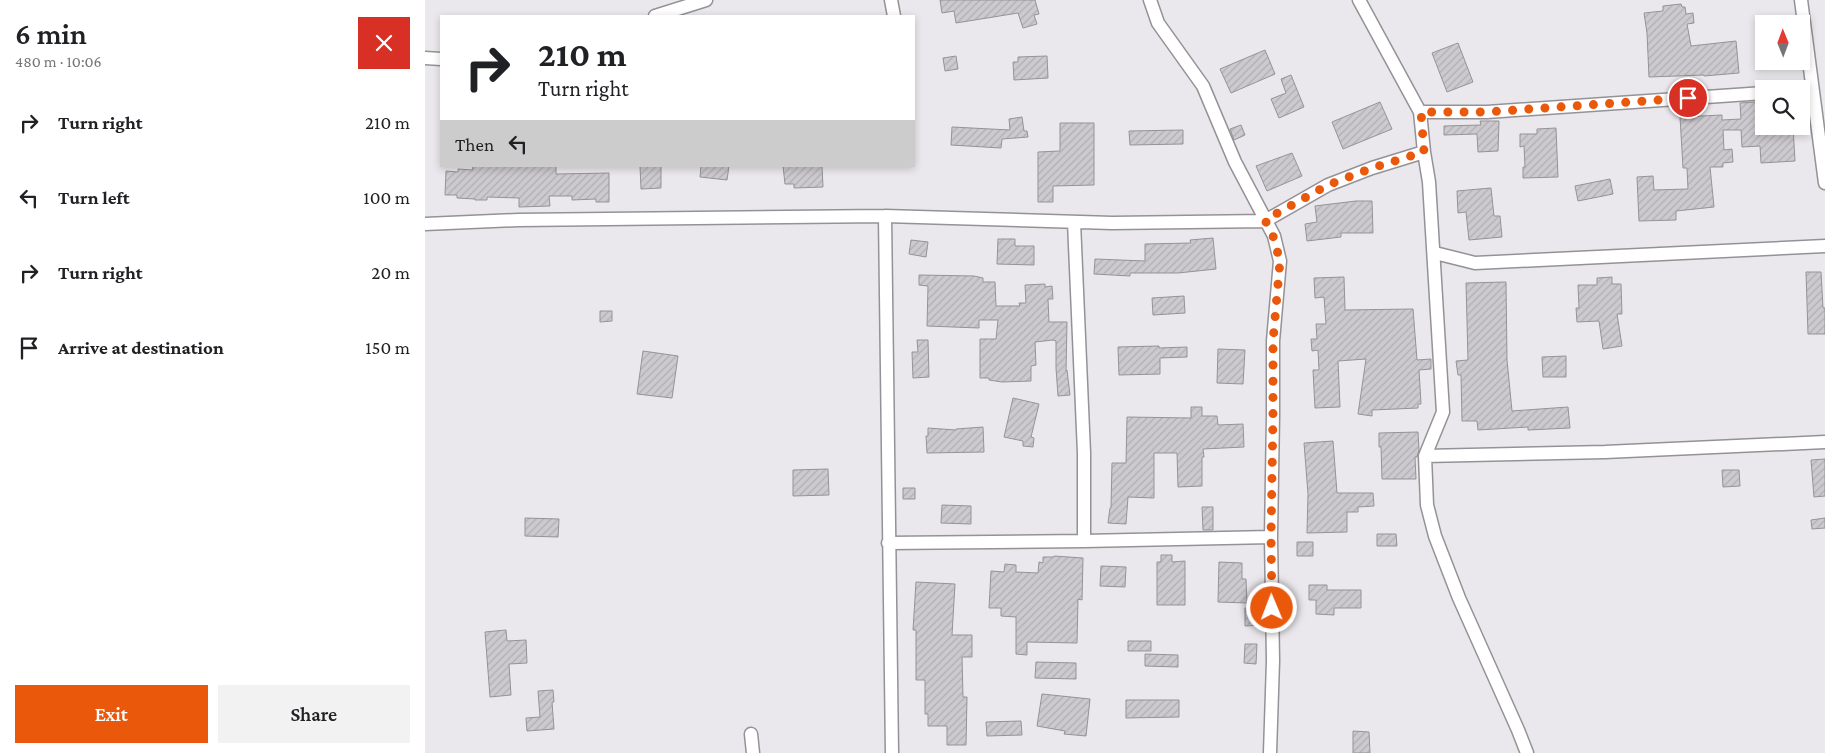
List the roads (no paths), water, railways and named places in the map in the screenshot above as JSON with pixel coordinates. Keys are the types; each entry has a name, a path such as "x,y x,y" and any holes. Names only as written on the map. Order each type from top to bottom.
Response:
{"street":[{"path":"658,15 706,0"},
{"path":"891,0 894,15"},
{"path":"1150,0 1158,23 1203,86 1235,162 1273,236 1280,261 1273,341 1271,537 1273,661 1271,753"},
{"path":"1359,0 1421,112 1435,253 1443,412 1425,456 1427,505 1435,536 1463,607 1527,753"},
{"path":"1801,0 1806,80"},
{"path":"425,58 440,59"},
{"path":"1421,112 1487,112 1755,94"},
{"path":"1810,106 1825,183"},
{"path":"425,224 518,220 885,216 1112,223 1265,220 1328,185 1372,168 1424,152"},
{"path":"885,216 892,753"},
{"path":"1074,222 1084,453 1084,541"},
{"path":"1435,253 1475,263 1825,246"},
{"path":"1425,456 1605,452 1825,442"},
{"path":"888,543 1271,537"},
{"path":"751,734 753,753"}]}
